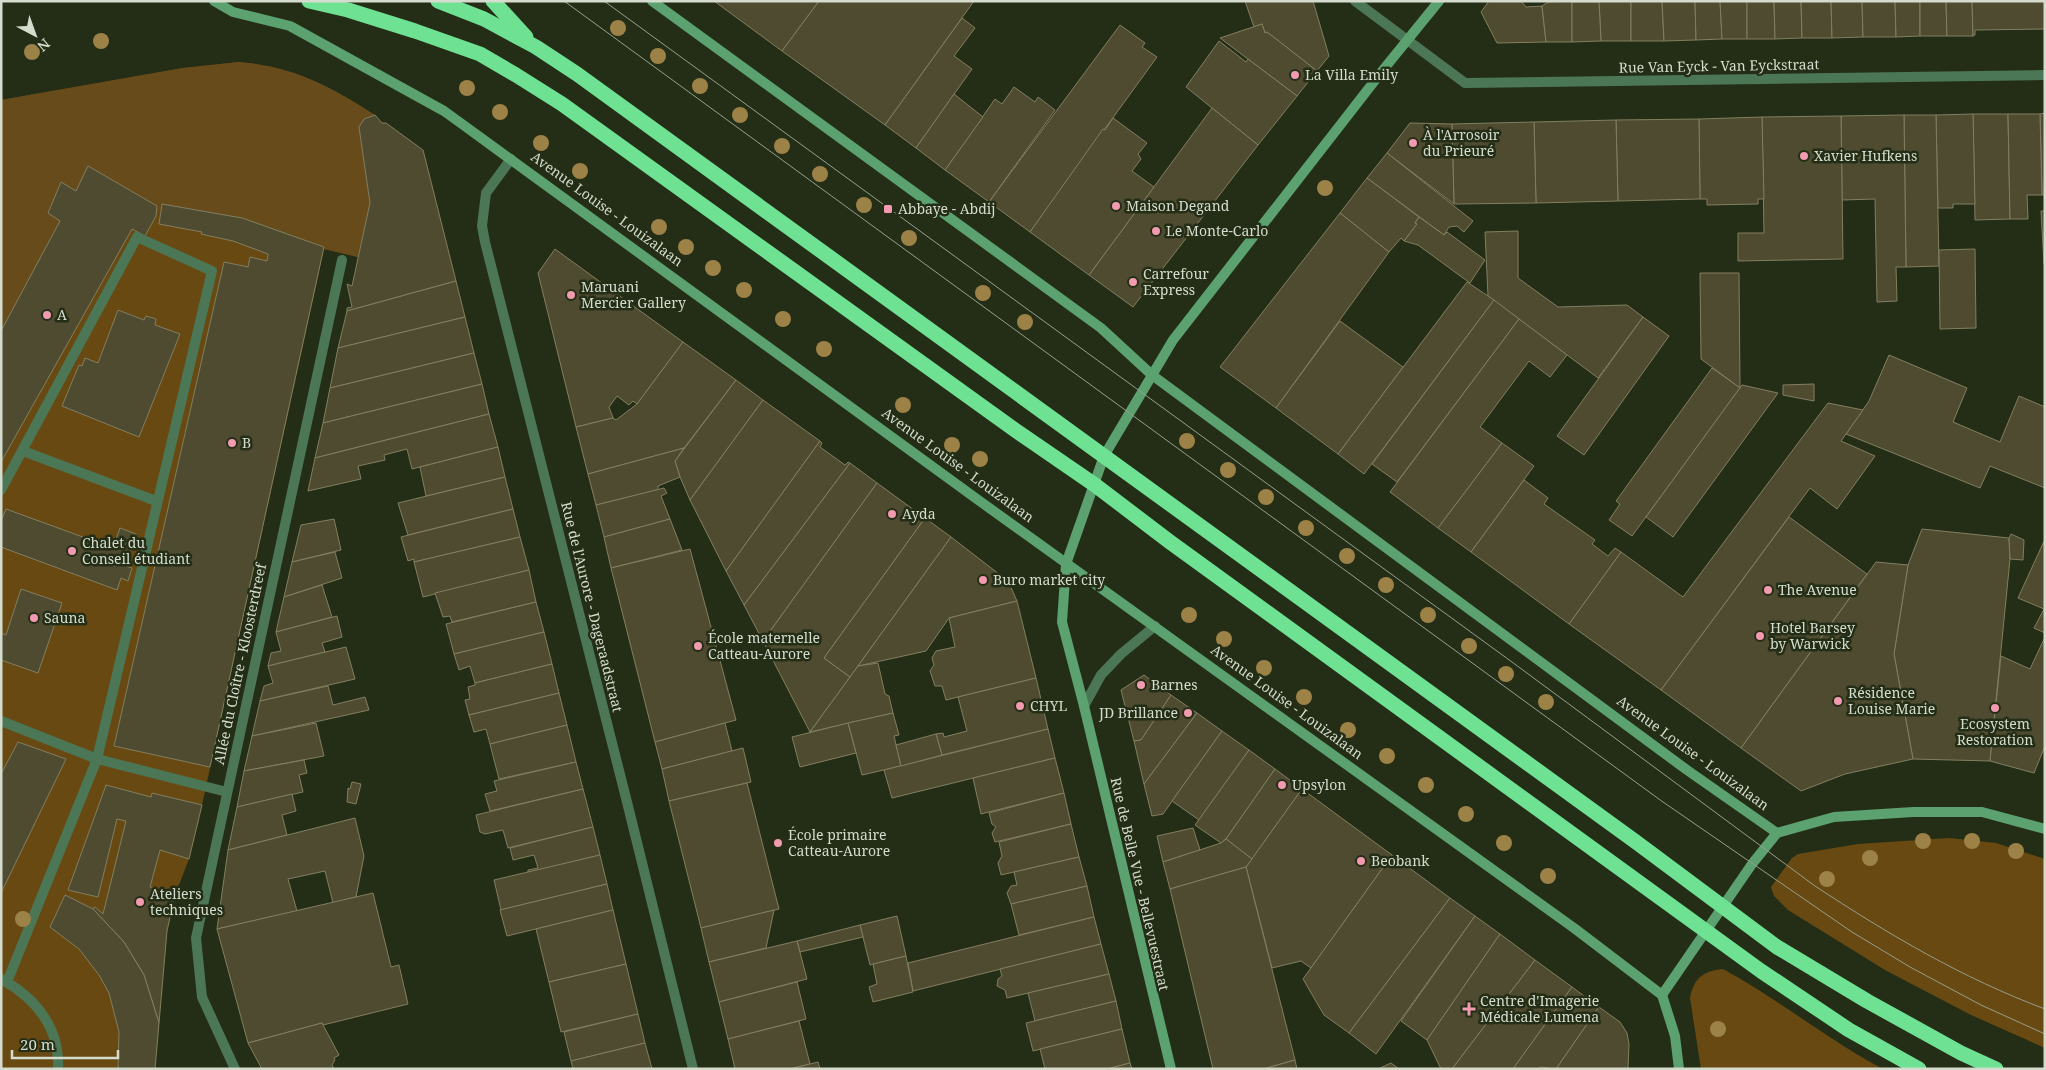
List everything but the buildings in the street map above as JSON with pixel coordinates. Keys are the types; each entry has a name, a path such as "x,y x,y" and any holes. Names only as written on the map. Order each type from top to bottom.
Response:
{"highway":[{"path":"309,1 348,10 480,54 562,104 1006,425 1095,486 1761,971 1849,1030 1919,1069"},
{"path":"438,1 484,19 536,47 585,80 1636,842 1777,947 1859,996 1961,1053 1996,1069"},
{"path":"493,1 536,47"}],"main road":[{"name":"Avenue Louise - Louizalaan","path":"214,1 233,12 290,26 444,112 512,159 1066,564 1574,928 1662,995"},
{"name":"Avenue Louise - Louizalaan","path":"652,1 1101,328 1152,374 1686,770 1777,833"},
{"name":"Rue de Belle Vue - Bellevuestraat","path":"1171,1069 1062,622 1066,564 1104,456 1177,334 1439,1"},
{"path":"1679,1069 1675,1036 1662,995 1722,906 1777,833 1834,817 1913,812 1982,812 2045,829"}],"street":[{"name":"Rue Van Eyck - Van Eyckstraat","path":"1355,1 1465,83 2045,75"},
{"name":"Rue de l'Aurore - Dageraadstraat","path":"512,159 486,193 482,226 485,242 693,1069"},
{"path":"1,490 137,237 212,271 156,501 97,759 4,980 32,1000 50,1024 59,1054 58,1069"},
{"name":"Allée du Cloître - Kloosterdreef","path":"235,1069 202,998 196,938 342,260"},
{"path":"23,451 156,501"},
{"path":"1084,706 1101,675 1121,654 1155,626"},
{"path":"1,721 97,759 227,792"}],"shaded area":[{"path":"239,62 295,73 327,87 375,115 364,119 359,127 370,203 358,257 324,249 202,805 189,859 175,895 167,931 155,1069 1,1069 1,100 183,68"},
{"path":"239,62 295,73 327,87 375,115 364,119 359,127 370,203 358,257 324,249 324,247 242,218 162,204 157,206 88,166 76,191 61,182 48,213 60,221 1,331 1,100 183,68"},
{"path":"1949,838 1996,843 2045,859 2045,1048 1971,1015 1885,970 1788,910 1774,896 1771,887 1792,858 1798,854 1858,844"},
{"path":"1723,969 1883,1069 1701,1069 1690,998 1694,985 1700,977"}],"tram line":[{"path":"564,1 1663,802 1852,932 1910,967 1981,1005 2045,1034"},
{"path":"604,1 1512,662 1815,886 1926,954 2014,997 2045,1009"}],"place":[{"name":"La Villa Emily","path":"1295,75"},
{"name":"À l'Arrosoir du Prieuré","path":"1413,143"},
{"name":"Xavier Hufkens","path":"1804,156"},
{"name":"Maison Degand","path":"1116,206"},
{"name":"Abbaye - Abdij","path":"888,209"},
{"name":"Le Monte-Carlo","path":"1156,231"},
{"name":"Carrefour Express","path":"1133,282"},
{"name":"Maruani Mercier Gallery","path":"571,295"},
{"name":"A","path":"47,315"},
{"name":"B","path":"232,443"},
{"name":"Ayda","path":"892,514"},
{"name":"Chalet du Conseil étudiant","path":"72,551"},
{"name":"Buro market city","path":"983,580"},
{"name":"The Avenue","path":"1768,590"},
{"name":"Sauna","path":"34,618"},
{"name":"Hotel Barsey by Warwick","path":"1760,636"},
{"name":"École maternelle Catteau-Aurore","path":"698,646"},
{"name":"Barnes","path":"1141,685"},
{"name":"Résidence Louise Marie","path":"1838,701"},
{"name":"CHYL","path":"1020,706"},
{"name":"Ecosystem Restoration","path":"1995,708"},
{"name":"JD Brillance","path":"1188,713"},
{"name":"Upsylon","path":"1282,785"},
{"name":"École primaire Catteau-Aurore","path":"778,843"},
{"name":"Beobank","path":"1361,861"},
{"name":"Ateliers techniques","path":"140,902"},
{"name":"Centre d'Imagerie Médicale Lumena","path":"1469,1009"}]}
